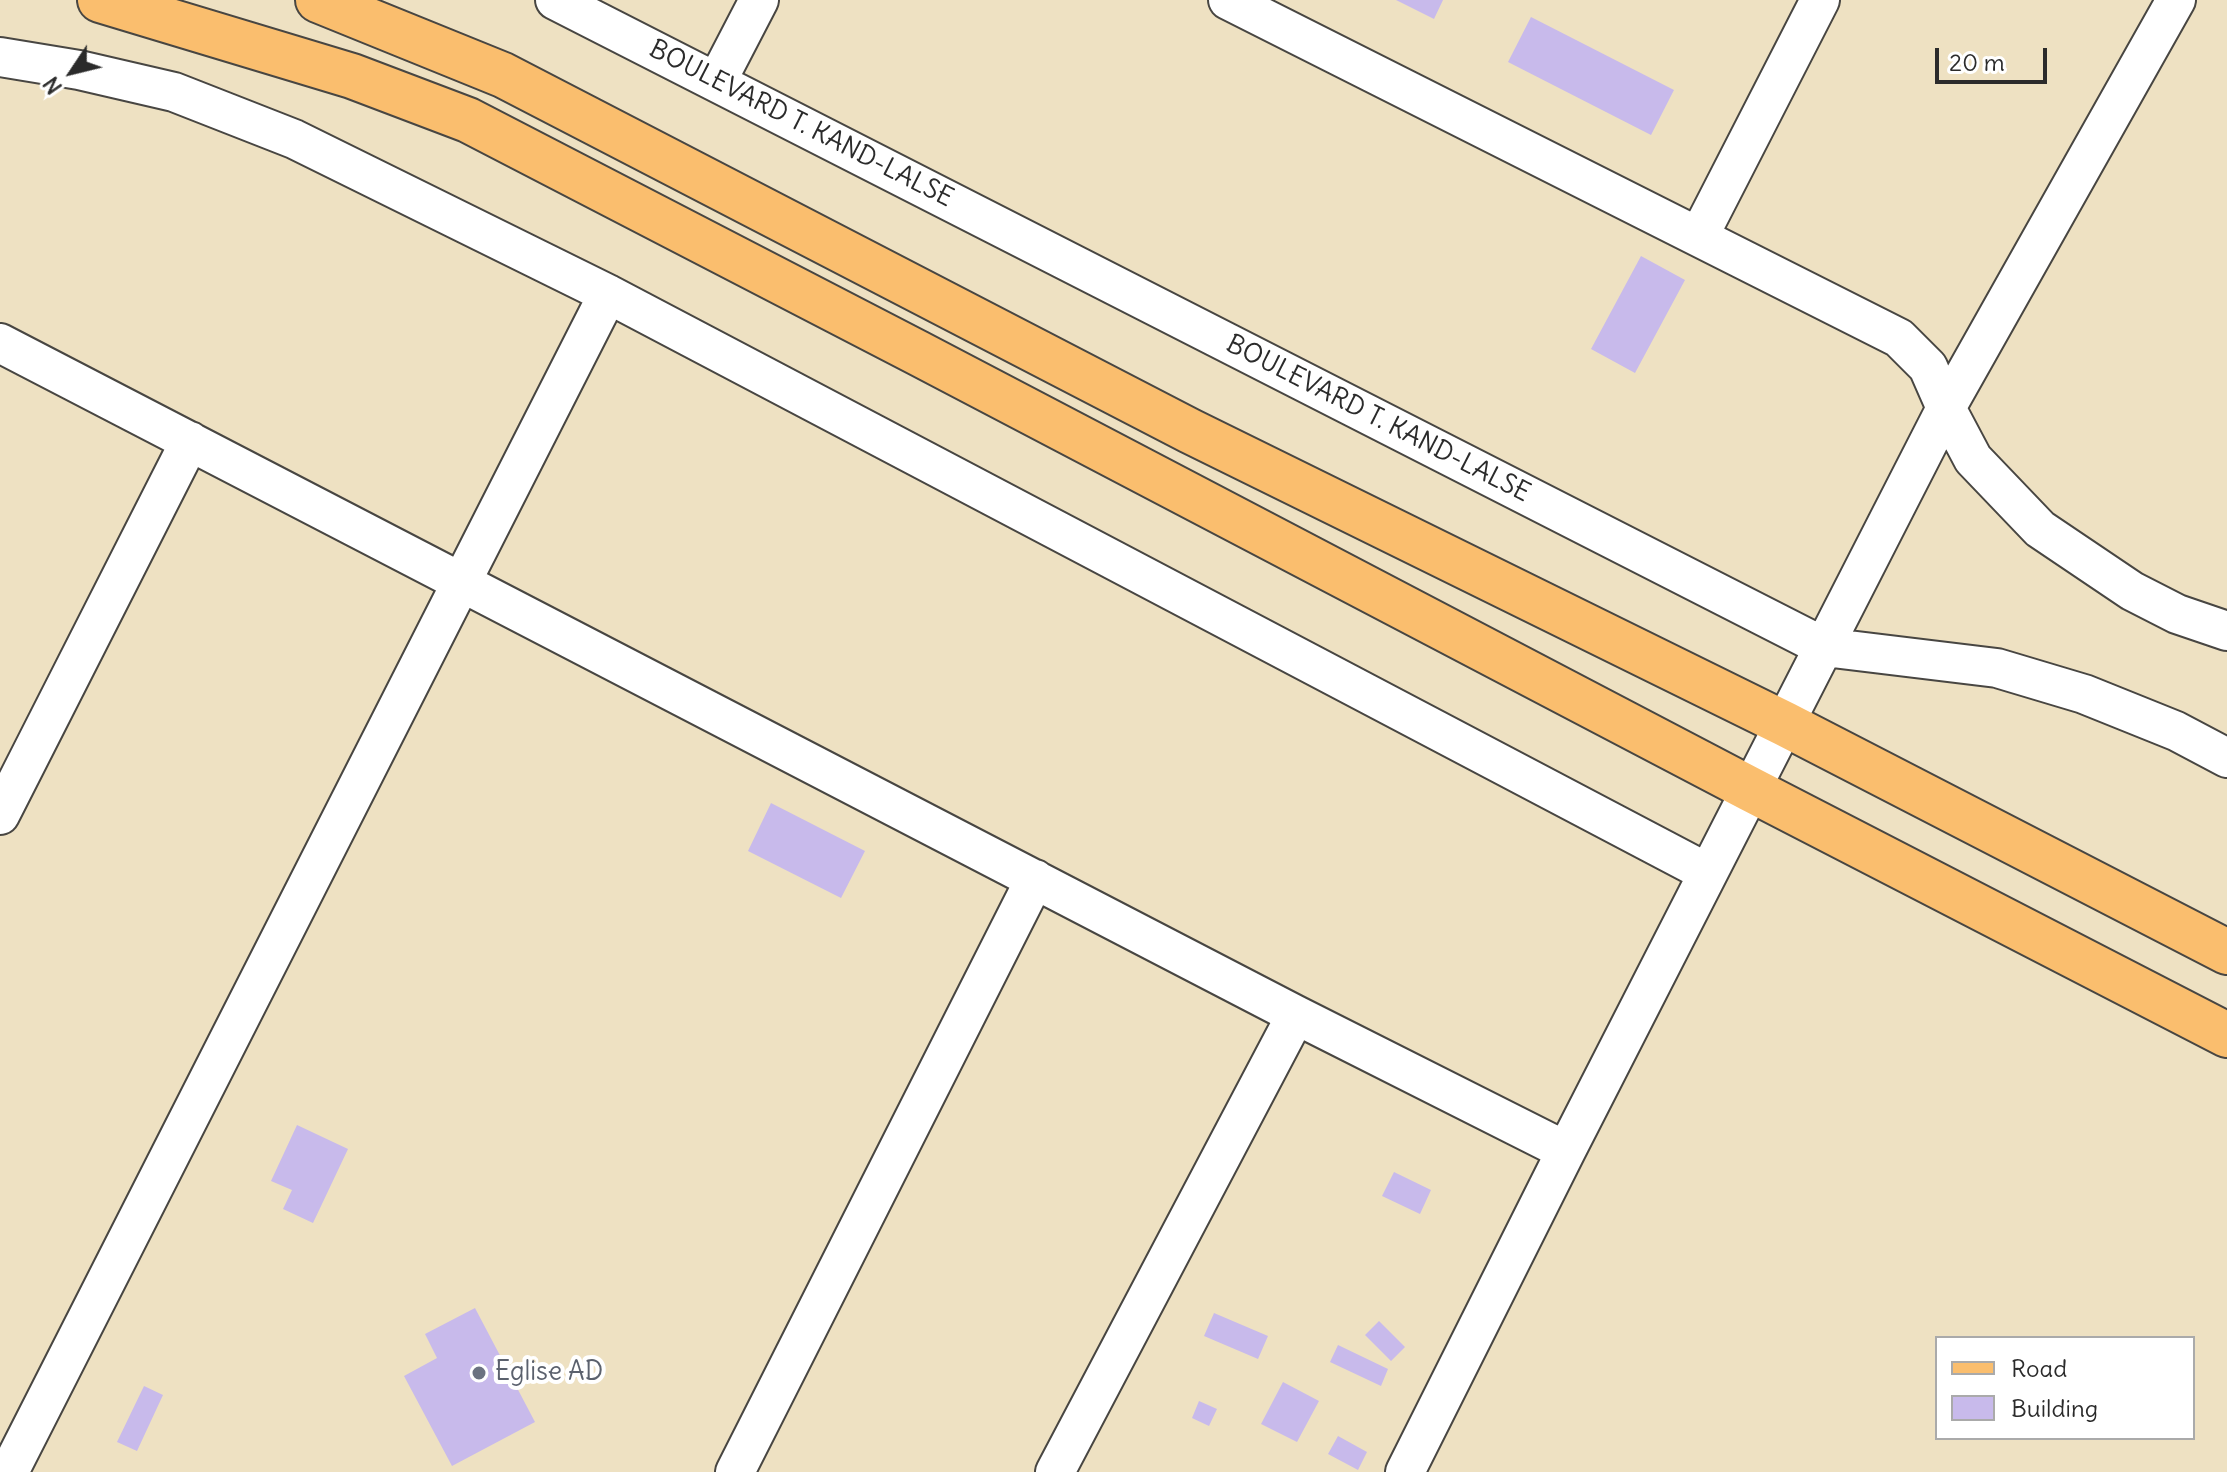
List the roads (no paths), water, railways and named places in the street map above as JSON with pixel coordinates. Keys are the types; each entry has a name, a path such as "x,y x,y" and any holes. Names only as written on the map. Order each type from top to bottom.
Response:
{"main road":[{"path":"100,0 352,76 468,120 2227,1035"},
{"path":"318,0 503,75 1190,431 1785,724 2227,952"}],"street":[{"name":"BOULEVARD T. KAND-LALSE","path":"555,0 1824,647 1997,668 2084,694 2176,731 2227,758"},
{"path":"717,81 759,0"},
{"path":"1228,0 1899,338 1928,367 1973,459 2040,529 2132,591 2177,614 2227,631"},
{"path":"1699,236 1820,0"},
{"path":"1405,1472 1946,408 2176,0"},
{"path":"0,57 79,70 174,92 294,139 608,294 1708,873"},
{"path":"9,1472 608,294"},
{"path":"0,343 1296,1015 1566,1151"},
{"path":"0,815 190,441"},
{"path":"735,1472 1035,879"},
{"path":"1055,1472 1296,1015"}],"place":[{"name":"Eglise AD","path":"479,1373"}]}
